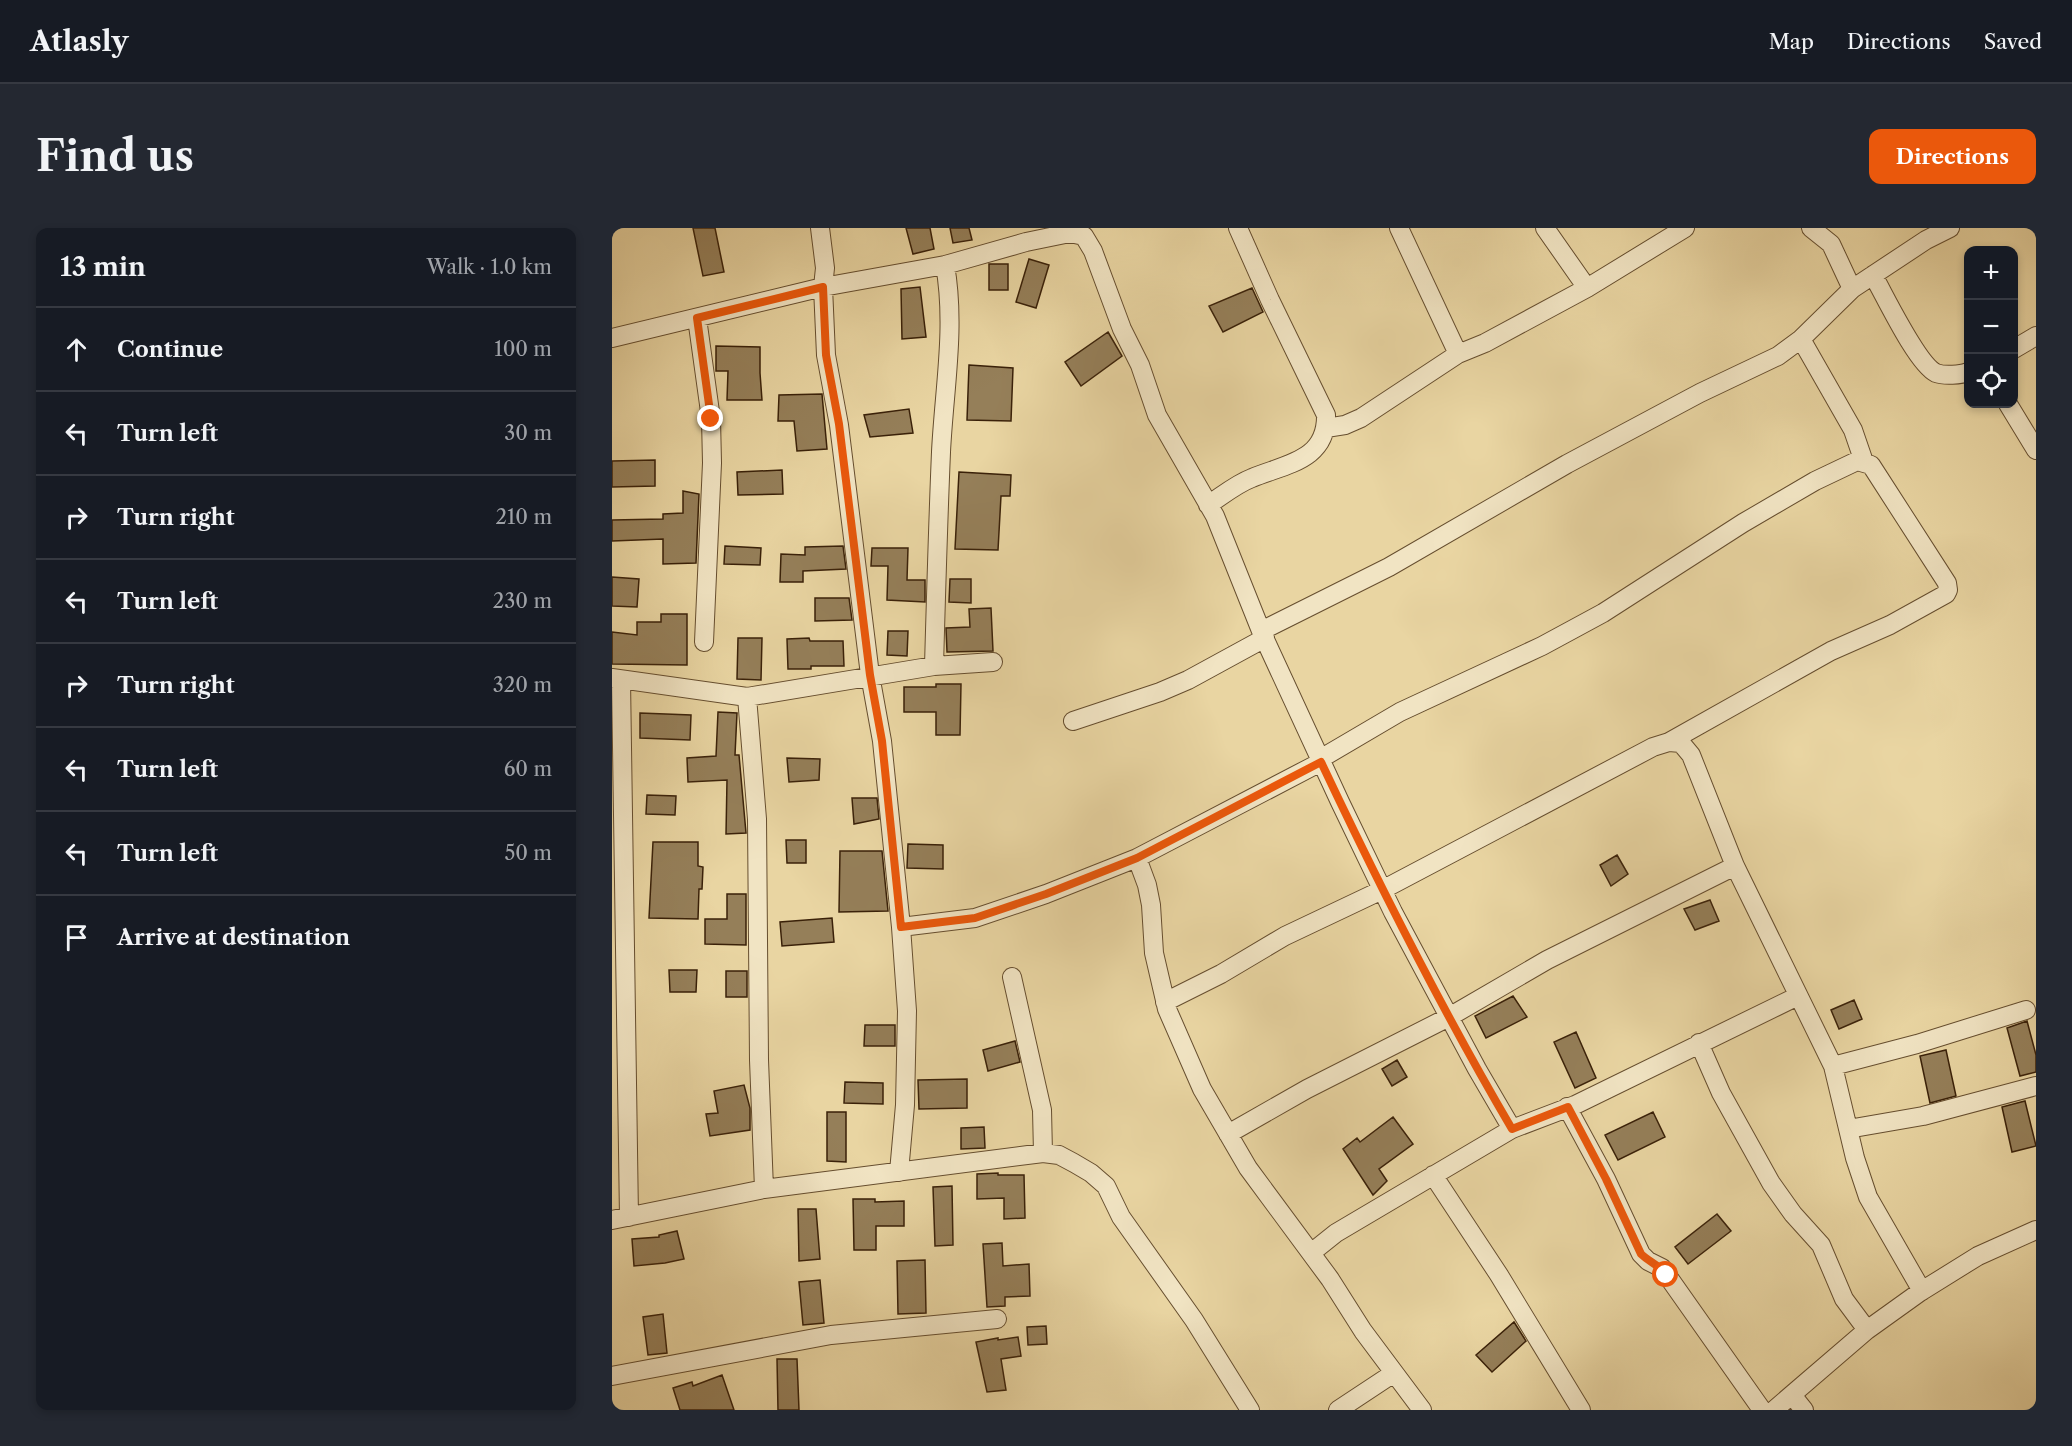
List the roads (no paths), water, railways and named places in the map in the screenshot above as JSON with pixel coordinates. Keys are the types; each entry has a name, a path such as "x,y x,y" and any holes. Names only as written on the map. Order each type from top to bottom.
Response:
{"street":[{"path":"820,228 825,268 823,287 826,355 839,424 870,675 882,741 901,927 907,1011 905,1105 900,1172"},
{"path":"1208,504 1249,478 1293,463 1311,453 1321,441 1326,428 1326,415 1238,228"},
{"path":"1399,228 1458,354"},
{"path":"1545,228 1587,288"},
{"path":"1326,428 1344,425 1361,417 1458,354 1485,343 1587,288 1685,228"},
{"path":"1811,228 1831,244 1852,289"},
{"path":"1073,721 1160,692 1188,680 1263,634 1389,567 1567,464 1778,356 1801,339 1852,289 1926,240 1950,228"},
{"path":"612,338 823,287 945,265 1026,242 1070,233 1084,236 1093,251 1122,329 1140,365 1157,415 1208,504 1228,546 1263,634 1382,890 1449,1017 1512,1129"},
{"path":"934,666 941,452 950,316 945,265"},
{"path":"1873,275 1923,364 1938,374 1964,374"},
{"path":"697,318 711,419 712,452 704,642"},
{"path":"2018,346 2036,336"},
{"path":"1801,339 1853,430 1864,462"},
{"path":"2010,408 2036,450"},
{"path":"901,927 975,918 1046,894 1137,858 1321,761 1400,712 1542,646 1603,614 1743,523 1794,493 1857,461 1871,465 1947,584 1946,594 1890,625 1831,651 1669,742 1653,747 1382,890 1285,936 1221,974 1165,1002"},
{"path":"993,662 934,666 870,675 747,697 616,679 621,1218 764,1189 1043,1153 1059,1155 1091,1173 1106,1186 1121,1217 1194,1320 1250,1410"},
{"path":"747,697 757,819 759,1060 764,1189"},
{"path":"1669,742 1681,743 1691,755 1735,866 1833,1066 1868,1197 1922,1291"},
{"path":"1137,858 1147,885 1151,905 1154,953 1165,1002 1177,1036 1202,1089 1248,1168 1422,1410"},
{"path":"1228,1134 1307,1089 1449,1017 1547,960 1735,866"},
{"path":"1012,977 1042,1110 1043,1153"},
{"path":"1311,1253 1336,1233 1512,1129 1568,1107 1798,996"},
{"path":"1833,1066 1917,1044 2026,1010"},
{"path":"1699,1043 1721,1093 1771,1183 1793,1214 1821,1245 1844,1299 1867,1330"},
{"path":"1848,1129 1923,1116 2036,1086"},
{"path":"1568,1107 1606,1179 1641,1254 1648,1261 1662,1268 1762,1410"},
{"path":"1433,1175 1499,1275 1581,1410"},
{"path":"1774,1410 1867,1330 1922,1291 1978,1256 2036,1230"},
{"path":"612,1376 831,1335 997,1319"},
{"path":"1338,1410 1394,1372"},
{"path":"1792,1395 1804,1410"}]}
